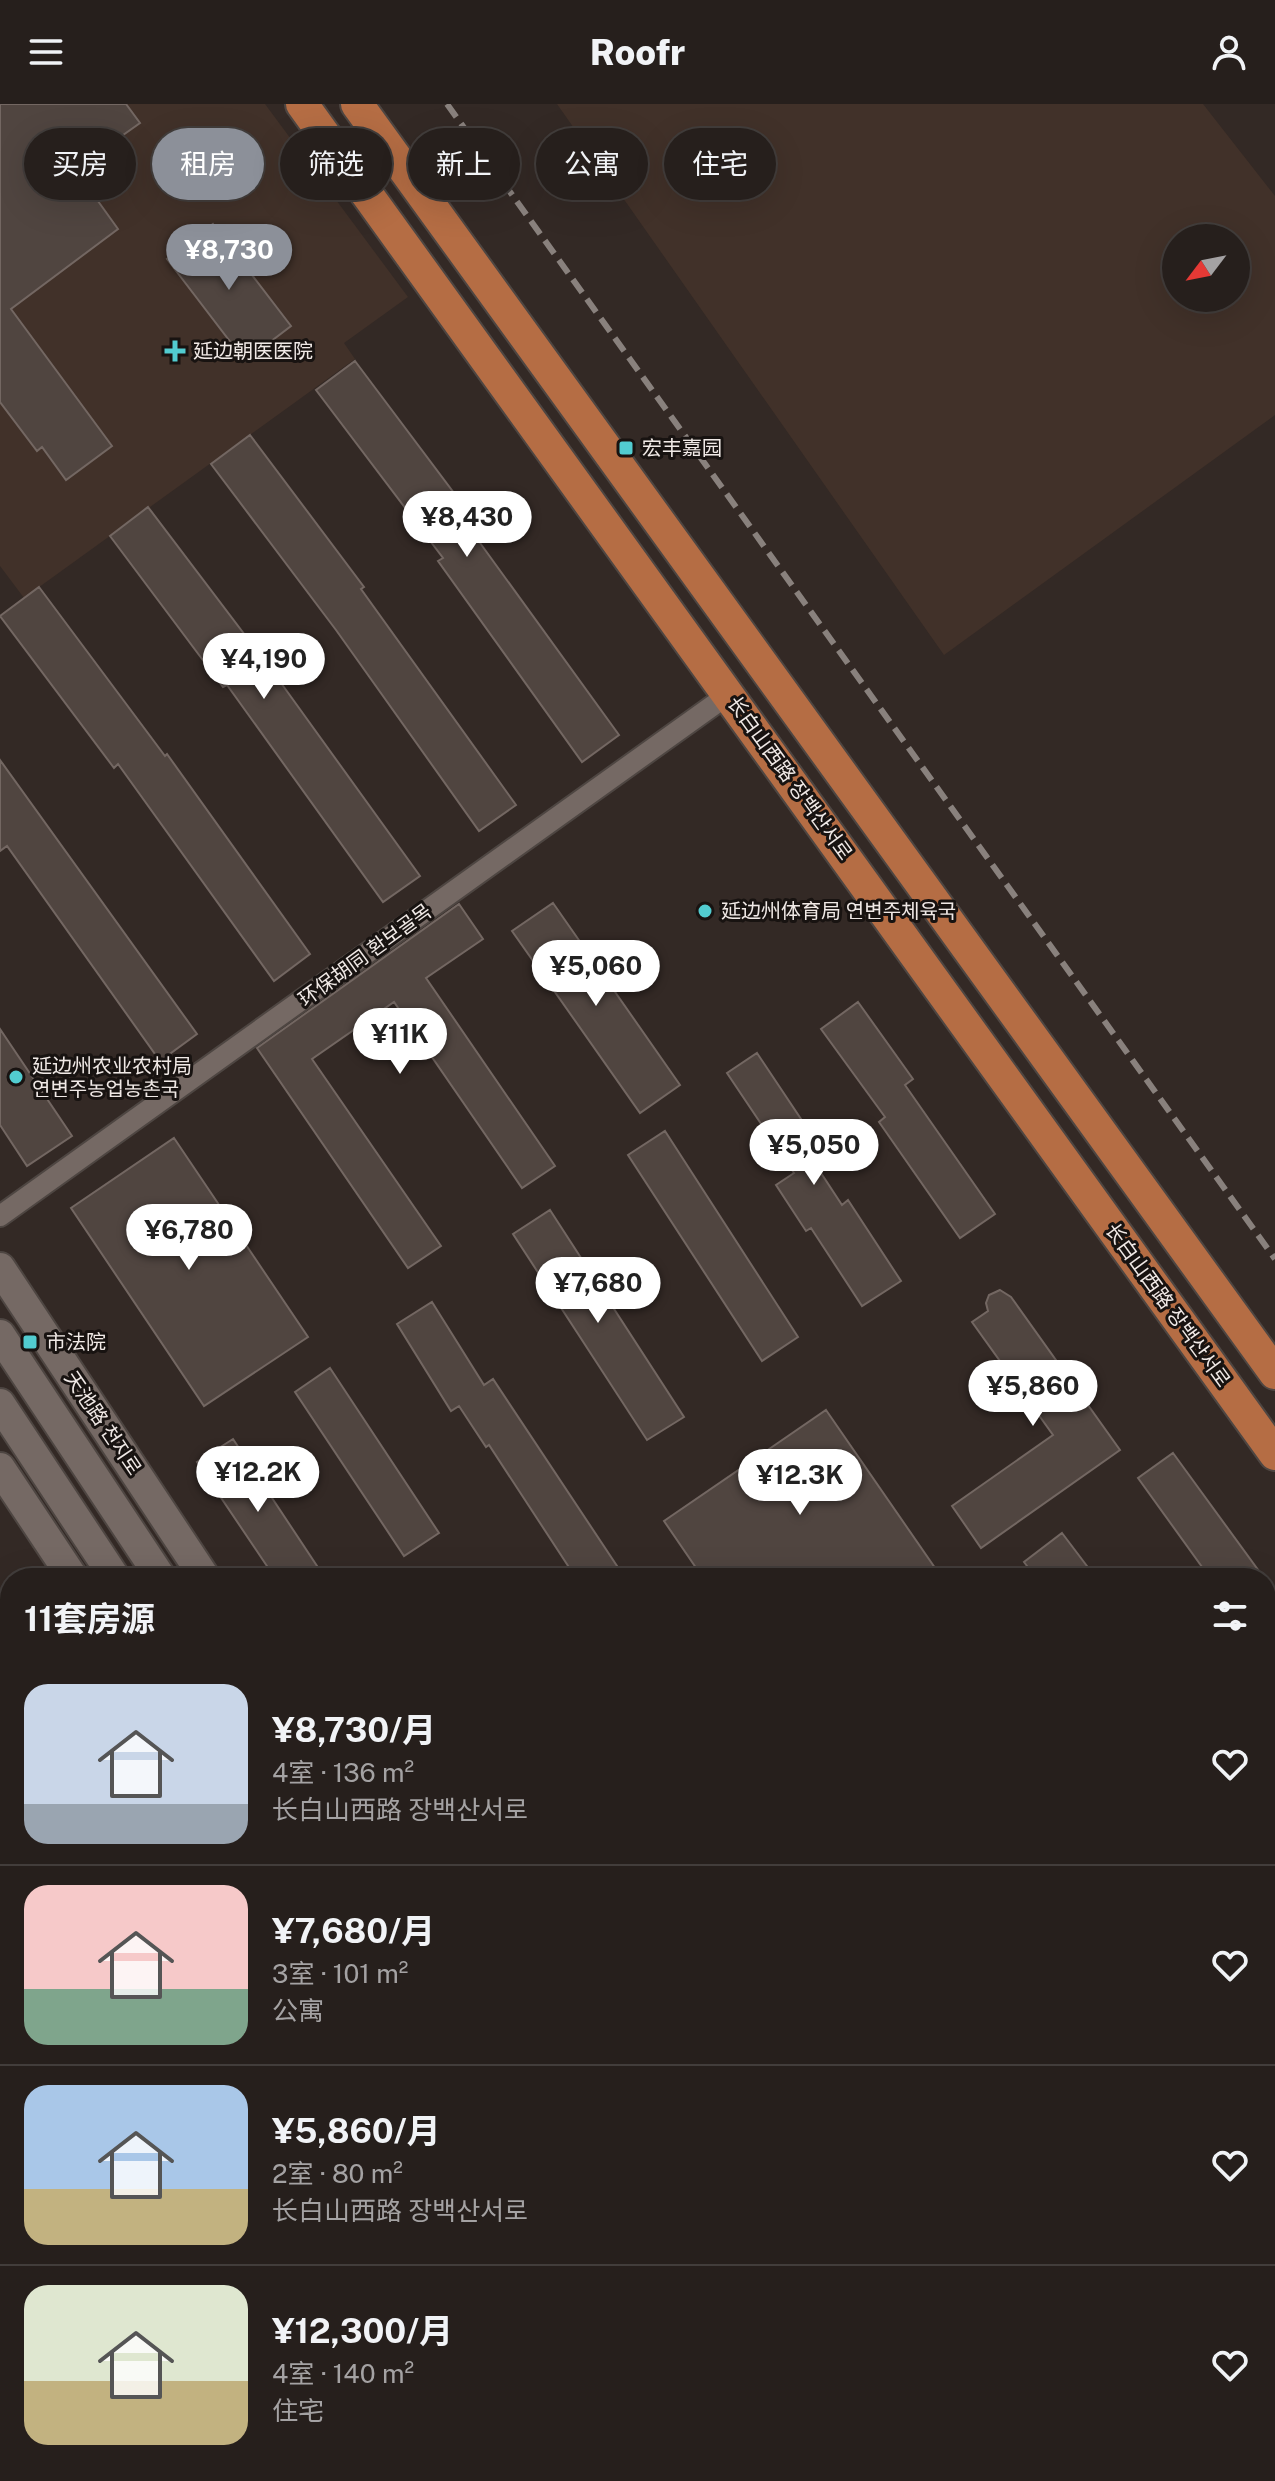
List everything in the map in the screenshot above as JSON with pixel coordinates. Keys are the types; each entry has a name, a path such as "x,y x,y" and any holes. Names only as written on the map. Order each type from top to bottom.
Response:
{"main road":[{"name":"长白山西路 장백산서로","path":"302,104 1275,1454"},
{"path":"357,104 1275,1373"}],"street":[{"name":"环保胡同 환보골목","path":"0,1216 729,694"},
{"name":"天池路 천지로","path":"0,1268 198,1568"},
{"name":"天池路 천지로","path":"0,1335 154,1568"},
{"path":"0,1404 108,1568"},
{"path":"0,1468 66,1568"}],"shaded area":[{"name":"延边朝医医院","path":"0,104 265,104 283,128 280,128 280,200 336,200 408,297 344,343 355,359 24,598 0,566"},
{"path":"557,104 1203,104 1275,196 1275,415 944,655 624,200 648,200 648,128 574,128"}],"building":[{"path":"0,104 126,104 140,123 133,128 24,128 24,200 97,200 118,229 11,309 112,446 66,480 42,447 37,451 0,402"},
{"path":"213,224 291,326 245,361 167,259"},
{"path":"355,361 469,513 462,518 619,735 582,762 438,561 443,558 316,390"},
{"path":"250,435 364,587 361,589 516,805 479,831 336,630 211,464"},
{"path":"148,507 276,676 420,876 383,902 227,685 223,687 110,536"},
{"path":"39,587 165,756 167,754 310,954 274,981 118,764 114,768 0,616"},
{"path":"0,760 197,1034 160,1061 7,846 0,851"},
{"path":"553,903 680,1085 640,1113 512,931"},
{"path":"459,904 483,939 426,978 555,1166 522,1188 394,1002 312,1059 441,1246 408,1268 257,1048"},
{"path":"858,1002 913,1079 905,1085 995,1214 960,1238 879,1122 885,1117 821,1029"},
{"name":"延边州农业农村局 연변주농업농촌국","path":"0,1029 72,1136 27,1166 0,1125"},
{"path":"757,1053 813,1137 802,1144 842,1205 848,1200 901,1281 862,1306 811,1228 806,1231 776,1185 794,1173 727,1073"},
{"path":"665,1131 798,1337 762,1361 628,1155"},
{"path":"174,1138 308,1337 204,1406 71,1208"},
{"path":"550,1210 684,1417 647,1440 513,1234"},
{"path":"1000,1290 1011,1297 1120,1450 981,1548 952,1506 1053,1435 972,1322 988,1311 986,1303 989,1295"},
{"path":"432,1302 484,1385 493,1379 618,1568 569,1568 489,1445 486,1447 459,1406 451,1411 397,1324"},
{"path":"330,1368 439,1533 404,1556 295,1392"},
{"path":"826,1410 935,1568 696,1568 664,1521"},
{"path":"233,1439 318,1568 268,1568 197,1462"},
{"path":"1173,1453 1257,1568 1203,1568 1138,1478"},
{"path":"1062,1533 1088,1568 1028,1568 1024,1562"}],"railway":[{"path":"447,104 1275,1259"}],"place":[{"name":"延边朝医医院","path":"175,351"},
{"name":"宏丰嘉园","path":"626,448"},
{"name":"延边州体育局 연변주체육국","path":"705,911"},
{"name":"延边州农业农村局 연변주농업농촌국","path":"16,1077"},
{"name":"市法院","path":"30,1342"}]}
